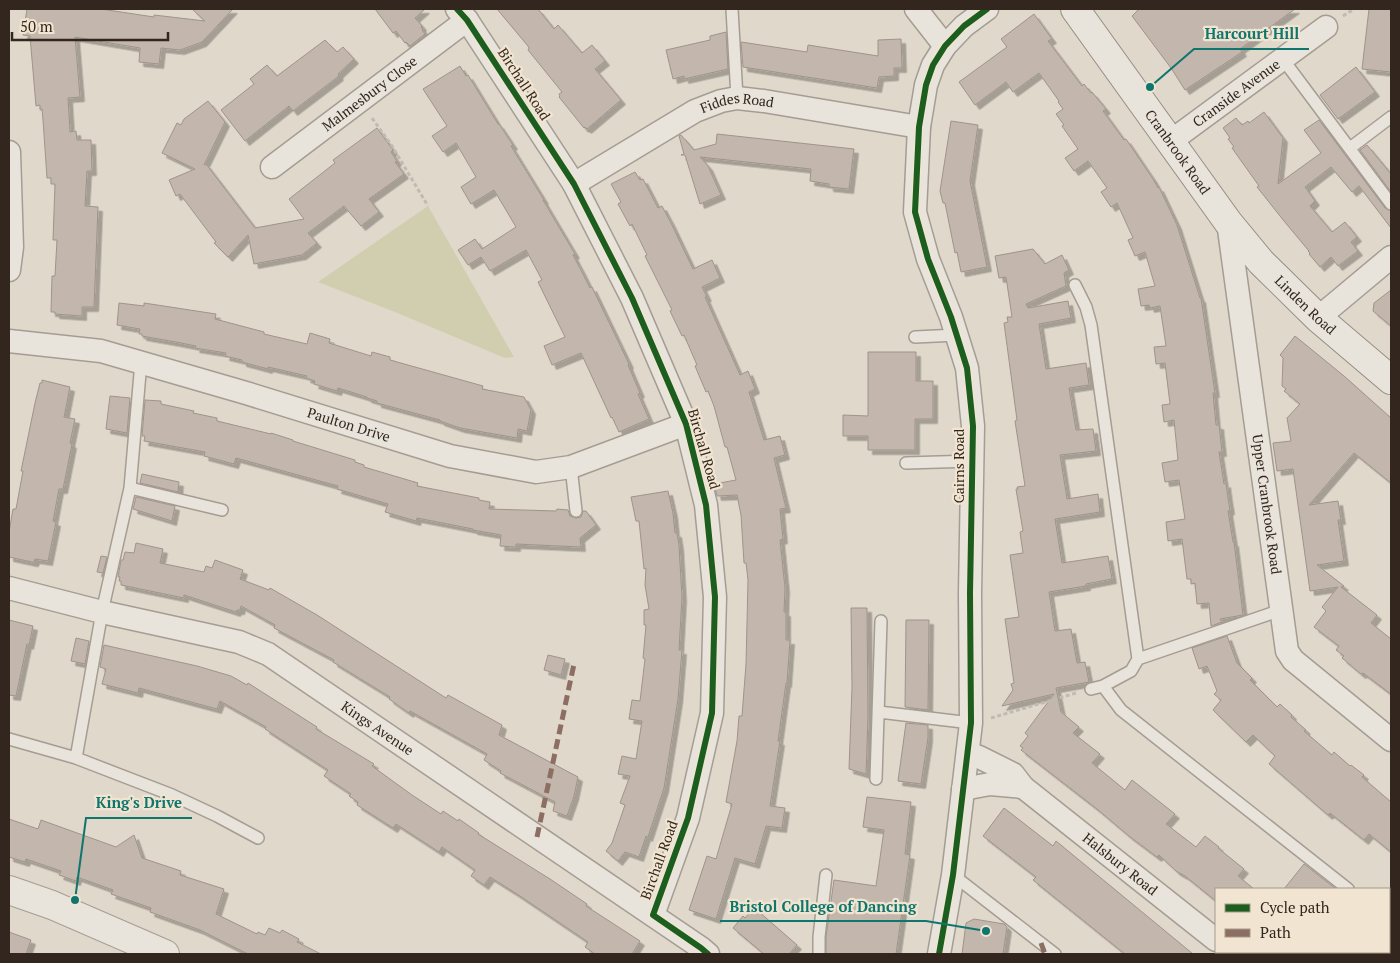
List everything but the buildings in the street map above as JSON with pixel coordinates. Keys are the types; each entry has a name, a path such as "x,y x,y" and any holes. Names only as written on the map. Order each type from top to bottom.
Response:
{"main road":[{"name":"Cranbrook Road","path":"1075,9 1228,222"},
{"name":"Linden Road","path":"1228,222 1261,262 1318,318 1391,380"},
{"path":"9,890 52,905 165,954"}],"street":[{"path":"916,9 945,46"},
{"name":"Cairns Road","path":"939,954 953,875 971,723 970,592 973,426 967,368 952,317 928,259 915,212 919,127 926,85 933,65 945,46 964,26 987,9"},
{"name":"Malmesbury Close","path":"272,167 359,101 462,14"},
{"name":"Birchall Road","path":"462,14 574,184 632,298 686,424 706,505 715,597 712,713 688,818 653,915"},
{"name":"Cranside Avenue","path":"1171,141 1326,27"},
{"name":"Fiddes Road","path":"574,184 695,111 721,101 737,98 919,127"},
{"path":"9,152 12,247 9,270"},
{"name":"Upper Cranbrook Road","path":"1228,222 1287,651 1293,660 1391,740"},
{"path":"1318,318 1391,257"},
{"name":"Paulton Drive","path":"9,341 100,351 246,393 450,456 536,472 571,467 686,424"},
{"name":"Kings Avenue","path":"9,588 102,612 238,642 268,654 708,954"},
{"name":"Halsbury Road","path":"968,753 1013,774 1024,787 1215,939"},
{"path":"963,789 990,784 1024,787"}],"lane":[{"path":"732,9 737,98"},
{"path":"1282,58 1391,204"},
{"path":"1350,148 1391,117"},
{"path":"1075,285 1086,307 1091,325 1138,659 1131,671 1103,686 1091,689"},
{"path":"915,337 957,335"},
{"path":"76,758 102,612 130,488 141,362"},
{"path":"906,463 972,461"},
{"path":"571,467 576,511"},
{"path":"130,488 222,510"},
{"path":"1138,659 1281,610"},
{"path":"876,779 881,621"},
{"path":"1103,686 1121,710 1347,888"},
{"path":"879,712 971,723"},
{"path":"9,739 76,758 172,795 258,838"},
{"path":"819,954 818,937 826,875"},
{"path":"953,875 1055,954"}],"path":[{"path":"359,101 392,146 428,206"},
{"path":"971,723 1091,689"}],"shaded area":[{"path":"428,206 514,357 505,358 318,282"}],"marked path":[{"path":"537,837 574,664"},
{"path":"1041,943 1045,954"}],"cycle path":[{"path":"457,9 467,20 574,184 632,298 686,424 706,505 715,597 712,713 688,818 653,915 708,954"},
{"path":"939,954 953,875 971,723 970,593 973,426 967,368 951,317 928,259 915,212 919,127 926,85 933,65 945,46 964,26 987,9"}],"place":[{"name":"Harcourt Hill","path":"1150,87"},
{"name":"King's Drive","path":"75,900"},
{"name":"Bristol College of Dancing","path":"986,931"}]}
